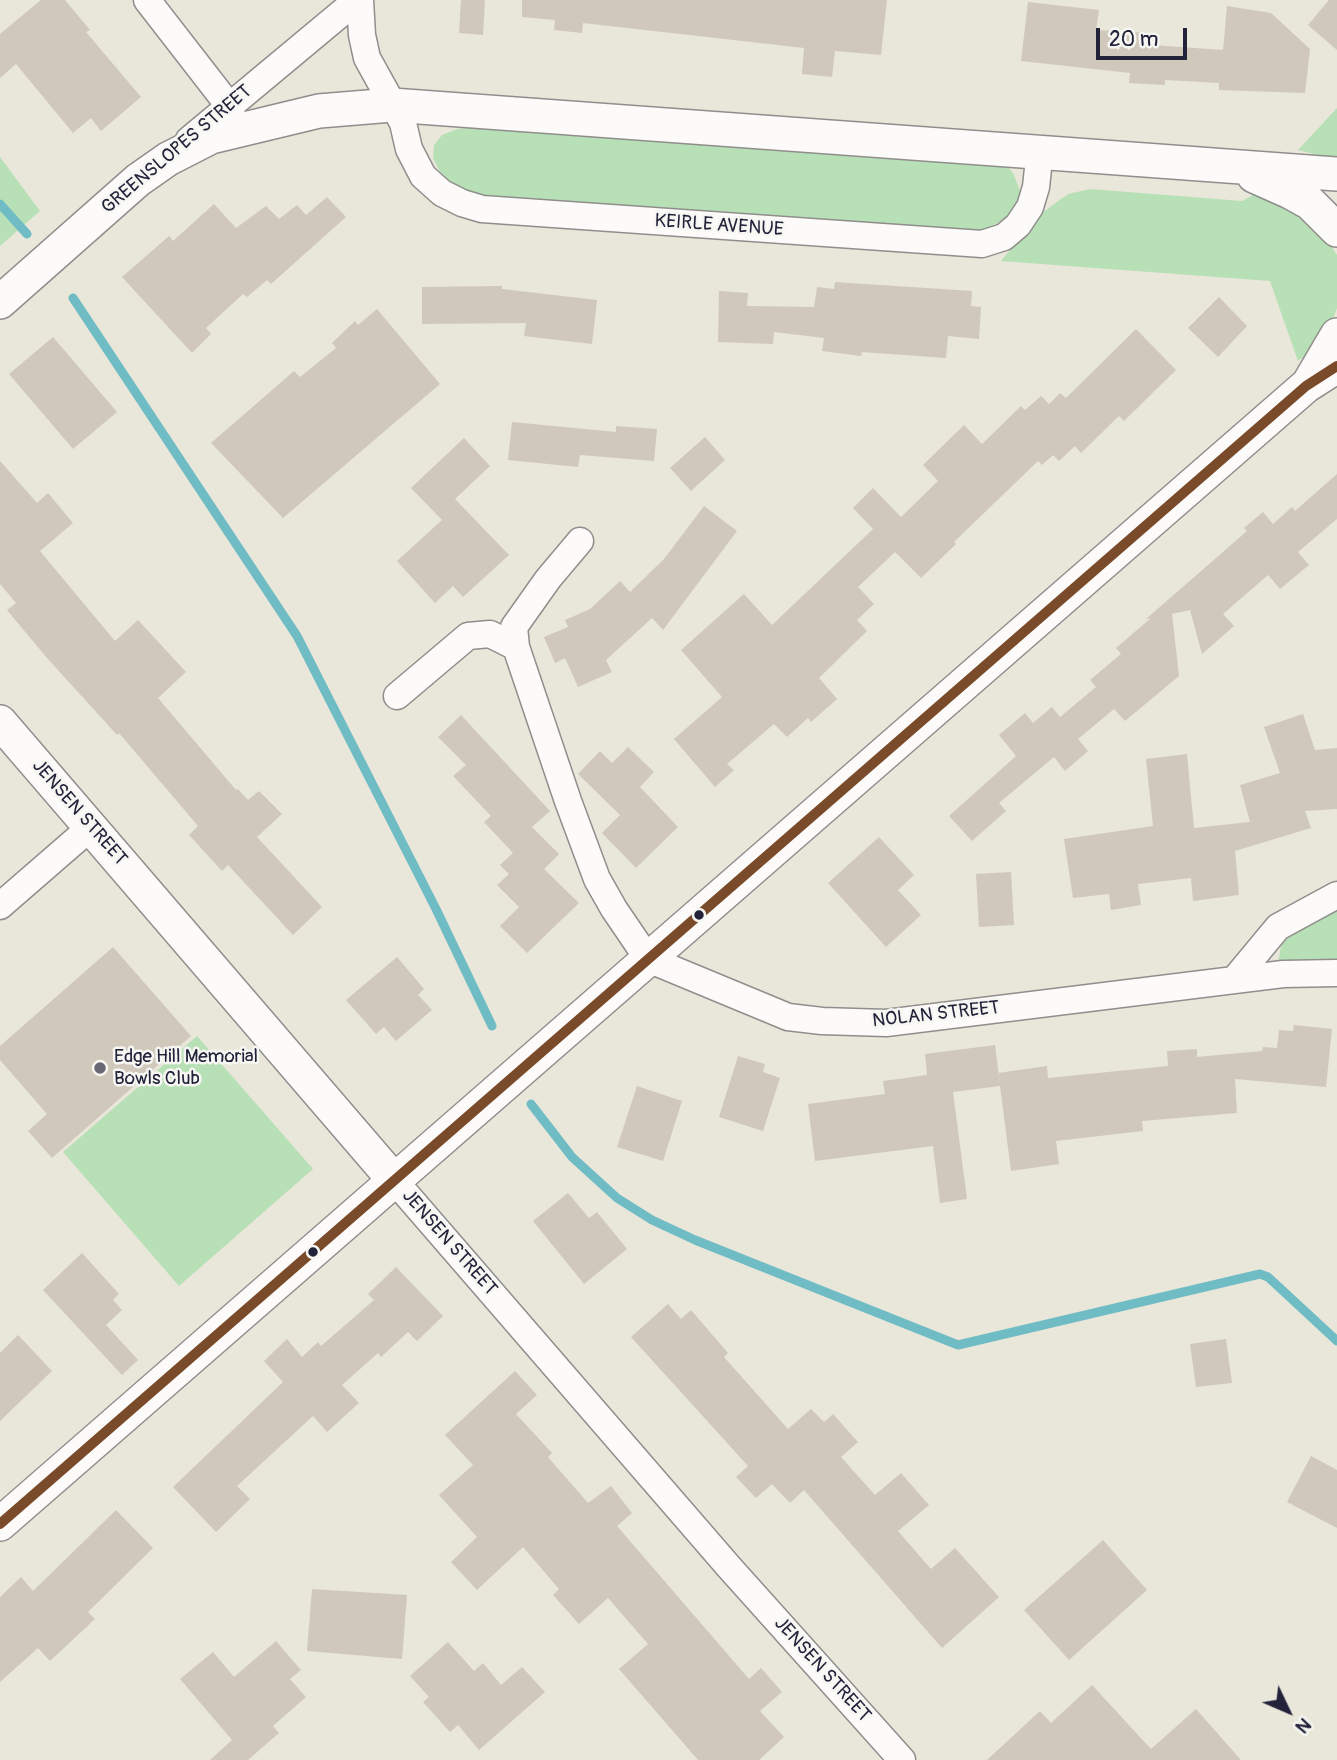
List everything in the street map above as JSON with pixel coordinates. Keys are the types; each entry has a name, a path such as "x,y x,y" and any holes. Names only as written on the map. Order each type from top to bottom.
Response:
{"street":[{"path":"148,0 233,119 392,105 1040,150 1337,174"},
{"name":"GREENSLOPES STREET","path":"0,302 138,180 190,146 211,137 233,119 358,0"},
{"name":"KEIRLE AVENUE","path":"358,0 367,58 403,123 409,149 423,176 442,193 482,209 982,244 1004,237 1018,225 1030,207 1036,187 1040,150"},
{"path":"1218,163 1290,192 1310,203 1337,230"},
{"path":"1306,386 1337,335"},
{"path":"0,1524 1306,386 1337,366"},
{"path":"580,541 514,626 516,647 597,879 648,959"},
{"path":"397,696 468,636 490,634 516,647"},
{"name":"JENSEN STREET","path":"0,722 729,1567 902,1760"},
{"path":"0,906 91,827"},
{"path":"1234,980 1278,927 1337,895"},
{"name":"NOLAN STREET","path":"648,959 788,1017 886,1023 1283,974 1337,973"}],"green space":[{"path":"1337,108 1337,160 1298,150"},
{"path":"471,127 1007,166 1013,173 1021,193 1010,214 996,224 972,234 498,200 452,183 439,170 433,158 434,145 442,135"},
{"path":"0,157 40,211 0,246"},
{"path":"1090,189 1242,201 1262,190 1318,225 1337,255 1337,308 1325,340 1298,361 1270,281 1001,261 1039,215 1068,194"},
{"path":"1337,904 1337,967 1278,963 1282,941 1324,908"},
{"path":"197,1036 313,1169 179,1286 63,1152"}],"building":[{"path":"41,0 65,0 90,30 86,32 141,97 101,131 91,118 73,133 16,64 0,78 0,34"},
{"path":"461,0 485,0 483,35 459,33"},
{"path":"522,0 887,0 881,55 835,51 832,77 802,74 804,48 583,23 582,33 554,30 555,20 522,17"},
{"path":"1329,0 1337,0 1337,50 1308,25"},
{"path":"1028,2 1099,10 1096,30 1153,33 1152,45 1223,50 1227,6 1271,13 1310,49 1305,93 1219,90 1219,83 1165,80 1165,85 1129,83 1130,73 1021,61"},
{"path":"327,197 346,217 271,284 267,280 247,297 243,294 206,328 211,334 192,353 122,277 169,236 173,241 214,204 236,228 266,206 279,219 297,205 306,215"},
{"path":"835,282 972,291 971,306 981,307 979,339 948,336 946,358 862,352 861,356 822,351 824,338 774,332 773,344 718,342 719,291 748,293 747,306 814,307 817,287 834,289"},
{"path":"502,286 502,289 597,300 592,344 524,336 526,323 422,324 422,287"},
{"path":"1219,297 1247,326 1218,357 1188,328"},
{"path":"377,309 440,384 283,518 211,443 294,371 300,377 336,348 332,343 355,321 358,325"},
{"path":"1136,329 1176,370 1124,421 1119,416 1081,453 1075,446 1059,461 1053,455 1042,465 1038,461 954,542 956,544 921,578 895,552 858,587 874,604 857,620 867,631 819,678 837,699 811,722 808,718 787,737 774,724 727,764 734,770 715,787 674,739 722,697 681,650 744,594 772,625 873,529 853,508 873,488 901,517 938,481 923,465 964,425 982,444 1021,406 1025,410 1041,396 1049,404 1060,393 1066,398"},
{"path":"53,337 117,412 73,449 9,374"},
{"path":"512,422 616,432 616,426 657,429 654,461 580,455 578,467 508,460"},
{"path":"705,437 725,460 691,491 670,468"},
{"path":"464,438 490,466 455,499 509,555 463,597 453,586 435,603 397,561 442,520 411,488"},
{"path":"0,461 37,503 48,493 73,523 40,551 115,641 138,620 186,672 158,698 236,790 248,800 259,791 282,814 257,837 322,907 293,935 228,865 222,871 189,835 198,826 119,733 117,735 7,610 16,603 0,584"},
{"path":"1337,474 1337,519 1298,552 1309,565 1280,589 1268,575 1223,614 1234,626 1202,654 1190,610 1172,614 1179,676 1125,721 1114,709 1078,739 1088,751 1065,771 1054,757 999,803 1006,811 972,841 949,816 1016,756 999,735 1025,713 1033,723 1052,707 1060,717 1096,687 1090,680 1121,654 1116,648 1247,531 1244,528 1263,512 1273,524 1292,507 1295,511"},
{"path":"704,506 737,531 663,630 652,618 606,660 612,672 578,687 565,658 555,663 544,637 568,627 565,620 590,609 620,581 630,592 664,559"},
{"path":"1303,714 1315,750 1337,748 1337,809 1305,811 1311,828 1235,851 1239,895 1193,901 1191,878 1138,884 1141,905 1111,910 1109,894 1073,898 1064,839 1153,826 1146,759 1187,754 1194,828 1250,822 1240,785 1280,773 1264,727"},
{"path":"461,715 550,811 532,827 559,854 544,869 579,903 527,953 500,926 519,907 497,885 509,874 500,865 513,853 484,822 491,816 453,776 466,765 438,737"},
{"path":"628,747 654,772 640,787 678,827 636,868 602,833 620,815 578,774 600,751 612,763"},
{"path":"879,837 914,875 898,890 921,915 886,947 828,883"},
{"path":"1011,872 1014,925 979,927 976,874"},
{"path":"113,947 191,1036 52,1158 28,1131 47,1114 0,1060 0,1046"},
{"path":"397,957 424,989 418,995 432,1010 396,1041 384,1027 376,1034 346,1000"},
{"path":"1294,1025 1332,1029 1326,1087 1235,1079 1237,1113 1142,1121 1143,1131 1056,1141 1059,1164 1011,1171 1000,1086 953,1092 967,1199 940,1203 933,1146 815,1161 808,1104 885,1094 883,1081 927,1075 925,1054 995,1045 998,1073 1047,1066 1048,1078 1168,1066 1167,1051 1197,1049 1197,1057 1262,1051 1263,1047 1277,1048 1279,1030 1293,1031"},
{"path":"738,1056 765,1064 763,1072 780,1078 763,1131 719,1117"},
{"path":"637,1086 682,1101 663,1161 617,1147"},
{"path":"568,1193 589,1218 597,1212 627,1249 584,1284 533,1221"},
{"path":"82,1253 119,1294 113,1300 122,1310 106,1325 138,1360 122,1375 43,1290"},
{"path":"396,1267 443,1316 417,1341 408,1332 381,1357 378,1353 342,1385 359,1403 327,1432 313,1416 237,1486 250,1499 216,1532 173,1487 283,1382 264,1361 287,1339 302,1357 318,1342 321,1346 374,1300 368,1294"},
{"path":"668,1304 681,1319 691,1310 728,1353 724,1357 788,1429 811,1409 824,1422 833,1414 858,1442 841,1457 875,1495 901,1473 929,1505 898,1531 931,1569 955,1548 999,1597 942,1648 804,1490 790,1503 772,1484 756,1498 736,1477 748,1466 631,1337"},
{"path":"18,1335 52,1371 0,1421 0,1353"},
{"path":"1226,1339 1232,1383 1196,1387 1190,1344"},
{"path":"515,1371 537,1395 516,1414 552,1453 548,1457 588,1503 611,1486 632,1513 617,1526 749,1679 761,1668 782,1692 760,1711 784,1737 759,1760 698,1760 619,1669 648,1644 608,1598 579,1624 553,1595 559,1589 523,1547 477,1590 451,1562 477,1537 439,1495 473,1465 445,1435"},
{"path":"1311,1456 1337,1470 1337,1528 1287,1502"},
{"path":"116,1510 153,1548 88,1612 95,1619 50,1661 38,1648 0,1682 0,1597 21,1577 33,1591"},
{"path":"1103,1540 1147,1590 1069,1660 1024,1610"},
{"path":"312,1589 407,1595 402,1659 307,1651"},
{"path":"276,1641 301,1670 290,1679 306,1697 273,1726 279,1733 248,1760 210,1760 232,1740 180,1679 213,1652 234,1677"},
{"path":"448,1642 474,1671 483,1663 501,1685 522,1667 545,1692 479,1750 458,1725 450,1732 423,1702 429,1697 410,1676"},
{"path":"1092,1685 1151,1749 1196,1709 1241,1760 987,1760 1040,1711 1051,1723"}],"waterway":[{"path":"0,204 27,234"},
{"path":"73,298 297,636 436,909 492,1026"},
{"path":"531,1104 572,1157 617,1198 652,1220 695,1240 958,1345 1260,1274 1268,1277 1337,1341"}],"transit line":[{"path":"0,1524 1306,386 1337,366"}],"place":[{"name":"Edge Hill Memorial Bowls Club","path":"100,1068"}]}
